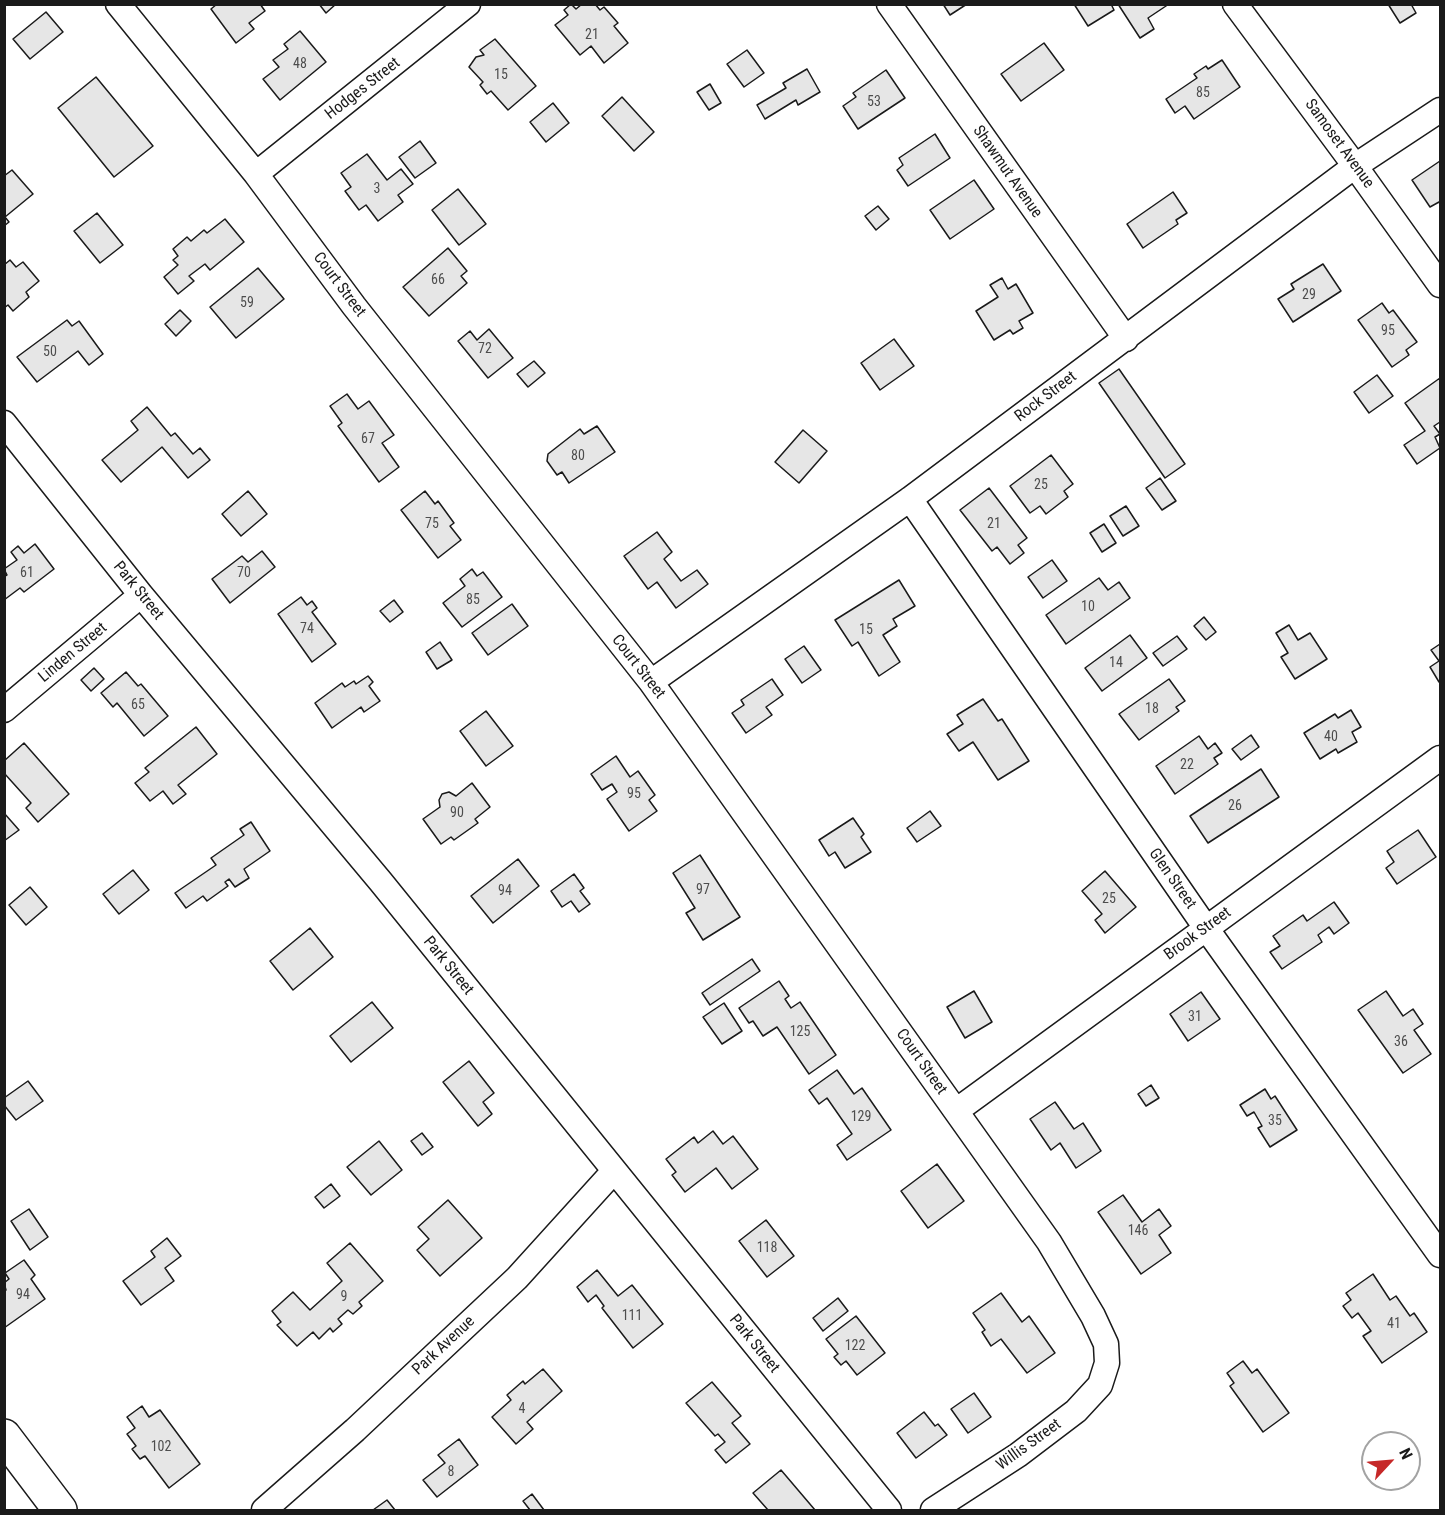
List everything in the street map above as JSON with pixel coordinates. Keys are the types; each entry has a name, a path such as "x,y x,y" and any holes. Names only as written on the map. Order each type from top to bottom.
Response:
{"main road":[{"path":"4,1436 60,1510"}],"street":[{"name":"Court Street","path":"118,4 256,174 354,306 651,682 1049,1242 1093,1316 1106,1344 1107,1363"},
{"name":"Hodges Street","path":"256,174 468,4"},
{"name":"Shawmut Avenue","path":"889,4 1125,339"},
{"name":"Samoset Avenue","path":"1235,4 1440,285"},
{"name":"Rock Street","path":"651,682 910,498 1355,166 1440,110"},
{"name":"Park Street","path":"4,423 141,595 381,882 889,1510"},
{"name":"Glen Street","path":"910,498 1206,928 1440,1255"},
{"name":"Linden Street","path":"4,710 141,595"},
{"name":"Brook Street","path":"956,1111 1206,928 1438,765"},
{"name":"Park Avenue","path":"264,1510 355,1430 517,1278 614,1171"},
{"name":"Willis Street","path":"933,1510 1018,1455 1076,1412 1100,1385 1107,1363"}],"building":[{"path":"217,4 260,4 265,11 249,23 254,29 236,43 211,9"},
{"path":"319,4 336,4 326,13"},
{"path":"571,4 576,9 582,4 595,4 600,10 604,7 618,23 614,26 628,43 604,63 591,46 580,55 555,25 568,15 564,10"},
{"path":"943,4 967,4 950,15"},
{"path":"1074,4 1111,4 1114,10 1088,26"},
{"path":"1118,4 1169,4 1148,18 1154,29 1140,38"},
{"path":"1388,4 1411,4 1416,13 1400,23"},
{"path":"46,12 63,32 30,59 13,39"},
{"path":"300,31 326,62 280,100 263,79 279,67 273,60 288,49 284,44"},
{"path":"495,39 536,86 508,110 491,91 487,94 480,85 483,82 469,67 476,57 484,55 480,50"},
{"path":"1044,43 1064,70 1021,101 1001,74"},
{"path":"747,50 764,73 744,87 727,64"},
{"path":"1222,60 1240,87 1194,119 1185,106 1175,113 1166,99 1197,78 1194,74"},
{"path":"807,69 820,92 798,105 796,100 765,119 757,105 786,88 783,83"},
{"path":"886,70 905,98 858,129 843,106 856,97 853,93"},
{"path":"96,77 153,146 114,177 58,108"},
{"path":"710,84 721,103 709,110 697,92"},
{"path":"622,97 654,132 634,151 602,116"},
{"path":"553,103 569,123 546,142 530,122"},
{"path":"935,134 950,158 908,186 897,170 903,165 899,158"},
{"path":"420,141 436,163 415,178 399,157"},
{"path":"367,154 387,180 401,169 413,184 398,195 403,202 378,221 366,205 359,210 345,191 351,187 341,173"},
{"path":"1440,161 1440,204 1439,202 1430,207 1412,180"},
{"path":"12,170 33,194 5,217 9,222 4,226 4,176"},
{"path":"974,180 994,209 950,239 930,210"},
{"path":"458,189 486,224 459,245 432,210"},
{"path":"1173,192 1187,213 1176,220 1178,224 1143,248 1127,224"},
{"path":"878,206 889,219 876,230 865,216"},
{"path":"97,213 123,245 100,263 74,231"},
{"path":"225,219 244,242 210,270 205,264 189,276 194,281 178,294 164,277 178,265 173,260 178,256 173,249 187,237 191,241 204,230 207,233"},
{"path":"448,248 467,271 461,276 467,283 429,316 403,287"},
{"path":"10,260 16,267 23,262 39,281 26,292 29,297 13,311 8,305 4,308 4,265"},
{"path":"1323,264 1341,291 1293,322 1278,299 1294,289 1291,284"},
{"path":"258,268 284,299 236,338 210,307"},
{"path":"1002,278 1008,289 1016,284 1033,313 1019,321 1023,328 1013,334 1010,330 994,340 976,311 998,297 990,285"},
{"path":"1382,303 1389,313 1393,310 1417,342 1406,350 1409,355 1392,367 1358,320"},
{"path":"180,310 191,321 176,336 165,324"},
{"path":"67,320 72,326 79,321 103,354 89,365 78,351 37,382 17,357"},
{"path":"489,329 513,358 488,378 458,341 470,331 477,340"},
{"path":"894,339 914,366 880,390 861,363"},
{"path":"534,361 545,373 528,387 517,374"},
{"path":"1119,369 1185,464 1165,478 1099,383"},
{"path":"1377,375 1393,396 1369,413 1354,392"},
{"path":"1440,378 1440,422 1434,426 1440,434 1435,437 1440,448 1417,464 1404,445 1425,431 1405,403"},
{"path":"347,394 358,409 369,401 394,435 382,443 399,467 379,482 338,426 342,423 330,406"},
{"path":"147,407 171,436 175,433 193,454 200,448 210,460 188,478 162,447 121,482 102,460 138,430 131,421"},
{"path":"597,426 615,452 569,483 562,472 557,475 547,461 548,454 580,429 584,434"},
{"path":"803,430 827,451 799,483 775,462"},
{"path":"1051,455 1073,484 1064,491 1068,497 1046,514 1040,506 1030,513 1010,486"},
{"path":"1160,478 1176,501 1162,510 1146,488"},
{"path":"989,488 1027,538 1018,545 1024,553 1010,564 997,547 992,551 960,510"},
{"path":"248,491 267,514 241,536 222,514"},
{"path":"425,491 435,504 438,501 454,523 450,526 461,540 438,558 401,510"},
{"path":"1126,506 1139,526 1123,536 1110,516"},
{"path":"1104,524 1116,543 1102,552 1090,533"},
{"path":"657,532 672,552 664,559 681,581 697,570 708,584 676,608 657,582 648,589 624,556"},
{"path":"35,544 54,569 24,592 20,588 4,600 4,577 7,575 4,569 17,560 11,552 18,546 24,553"},
{"path":"262,551 275,567 230,603 212,579 242,556 248,562"},
{"path":"1052,560 1067,581 1043,598 1028,577"},
{"path":"472,569 477,576 483,572 502,597 462,627 443,603 465,586 460,579"},
{"path":"1099,578 1108,590 1119,582 1130,598 1066,644 1046,615"},
{"path":"899,580 915,606 893,619 897,626 883,635 900,662 879,676 858,642 852,646 835,620"},
{"path":"301,597 307,605 312,601 317,608 312,612 336,644 312,662 278,614"},
{"path":"394,600 403,612 390,622 380,611"},
{"path":"512,604 528,626 488,655 472,633"},
{"path":"1204,617 1216,632 1206,640 1194,626"},
{"path":"1289,625 1298,640 1310,633 1327,659 1295,679 1281,657 1288,653 1276,633"},
{"path":"1130,635 1147,658 1102,691 1085,668"},
{"path":"1177,636 1187,649 1163,666 1153,653"},
{"path":"440,642 452,660 437,669 426,652"},
{"path":"1440,644 1439,682 1430,667 1439,661 1431,650"},
{"path":"804,646 821,670 802,683 785,659"},
{"path":"94,668 104,679 91,691 81,680"},
{"path":"126,672 138,686 141,684 168,716 144,736 117,703 113,707 101,693"},
{"path":"368,676 373,682 369,686 380,701 364,712 361,707 332,728 315,703 342,683 345,687 354,681 356,684"},
{"path":"772,679 783,695 766,707 772,715 746,733 732,713 744,705 741,700"},
{"path":"1169,679 1185,701 1176,707 1179,711 1139,740 1119,714"},
{"path":"983,699 998,721 1002,719 1029,761 998,780 973,742 959,751 947,734 963,724 957,715"},
{"path":"1351,710 1361,727 1352,732 1357,742 1338,753 1336,749 1320,759 1304,733 1335,714 1338,718"},
{"path":"486,711 513,746 486,766 460,731"},
{"path":"196,727 217,754 178,785 186,794 173,804 163,791 150,801 135,783 149,772 145,768"},
{"path":"1251,735 1259,747 1241,760 1232,749"},
{"path":"1199,736 1208,749 1215,743 1222,753 1214,758 1218,764 1175,794 1156,766"},
{"path":"24,743 69,794 38,822 26,808 31,803 4,773 4,761"},
{"path":"616,756 630,777 638,771 655,795 649,800 657,811 629,831 607,799 617,792 612,784 602,790 591,774"},
{"path":"1261,769 1279,797 1208,843 1190,816"},
{"path":"472,783 490,807 475,819 478,823 454,840 451,837 441,844 423,819 440,807 439,800 442,794 449,792 456,796"},
{"path":"930,811 941,826 917,842 907,828"},
{"path":"4,813 19,830 4,841"},
{"path":"853,818 864,834 861,837 871,852 845,868 835,852 829,856 819,840"},
{"path":"251,822 270,851 244,869 249,878 235,887 229,879 225,882 228,886 207,901 203,896 186,908 175,893 216,865 211,858 244,835 240,829"},
{"path":"1418,830 1436,857 1397,884 1386,868 1394,862 1387,851"},
{"path":"700,855 740,917 703,940 686,913 695,908 673,873"},
{"path":"518,859 539,886 493,923 471,896"},
{"path":"133,870 149,890 119,914 103,894"},
{"path":"1105,871 1136,907 1105,933 1095,920 1102,914 1082,891"},
{"path":"574,874 584,888 580,891 590,904 579,912 571,901 562,907 551,891"},
{"path":"30,887 47,907 26,925 9,905"},
{"path":"1334,902 1349,923 1334,934 1329,927 1318,935 1322,942 1282,969 1270,952 1280,946 1273,936 1303,915 1307,921"},
{"path":"310,928 333,957 293,990 270,961"},
{"path":"752,959 760,971 710,1005 702,993"},
{"path":"779,981 789,996 785,999 791,1008 800,1002 836,1055 809,1074 777,1027 763,1036 753,1021 749,1023 739,1008"},
{"path":"974,991 992,1022 965,1038 947,1007"},
{"path":"1386,991 1403,1016 1413,1009 1423,1024 1414,1030 1431,1054 1403,1073 1358,1010"},
{"path":"1201,992 1220,1019 1188,1041 1170,1014"},
{"path":"372,1002 393,1028 351,1062 330,1036"},
{"path":"724,1003 742,1031 722,1044 703,1017"},
{"path":"469,1061 494,1093 483,1102 492,1114 478,1126 443,1082"},
{"path":"837,1070 854,1094 862,1088 891,1130 847,1160 837,1145 852,1134 827,1098 819,1104 809,1090"},
{"path":"28,1081 43,1101 16,1120 4,1105 4,1098"},
{"path":"1151,1085 1159,1098 1146,1106 1138,1094"},
{"path":"1265,1089 1271,1099 1275,1096 1297,1130 1270,1147 1258,1128 1262,1126 1254,1112 1247,1116 1240,1105"},
{"path":"1055,1102 1074,1129 1083,1123 1101,1151 1076,1168 1060,1143 1051,1150 1030,1119"},
{"path":"713,1131 723,1144 733,1136 758,1169 732,1189 716,1168 685,1192 672,1175 676,1172 666,1159 694,1137 698,1143"},
{"path":"422,1133 433,1147 422,1155 411,1141"},
{"path":"379,1141 402,1170 371,1195 347,1167"},
{"path":"937,1164 964,1201 928,1228 901,1191"},
{"path":"331,1184 340,1196 324,1208 315,1197"},
{"path":"1123,1195 1142,1222 1159,1209 1171,1226 1159,1235 1171,1253 1141,1274 1098,1212"},
{"path":"448,1200 482,1238 440,1276 417,1250 429,1239 418,1227"},
{"path":"29,1209 48,1237 30,1250 11,1221"},
{"path":"766,1220 794,1256 767,1277 739,1241"},
{"path":"167,1238 181,1256 165,1268 174,1281 141,1305 123,1281 155,1257 151,1251"},
{"path":"350,1243 383,1281 359,1302 362,1306 353,1314 348,1310 338,1319 342,1324 333,1332 330,1328 319,1339 313,1332 297,1346 277,1325 281,1322 272,1311 293,1292 310,1310 342,1281 327,1263"},
{"path":"24,1260 35,1275 31,1279 45,1299 4,1328 4,1291 6,1290 4,1283 9,1279 5,1273"},
{"path":"597,1270 618,1296 632,1285 663,1324 633,1348 602,1308 604,1306 596,1295 588,1302 577,1287"},
{"path":"1373,1274 1390,1300 1396,1296 1410,1316 1414,1313 1427,1332 1382,1363 1363,1336 1371,1331 1358,1313 1352,1318 1343,1306 1351,1300 1346,1293"},
{"path":"1001,1293 1022,1322 1029,1316 1055,1353 1027,1373 1001,1339 991,1346 982,1332 985,1330 973,1313"},
{"path":"838,1298 848,1311 823,1331 813,1318"},
{"path":"856,1316 885,1353 857,1375 846,1361 841,1365 834,1357 838,1354 826,1339"},
{"path":"1243,1361 1252,1373 1257,1369 1289,1413 1263,1432 1230,1386 1234,1383 1227,1373"},
{"path":"543,1369 562,1391 527,1422 533,1429 516,1444 492,1417 511,1400 507,1395 523,1381 525,1384"},
{"path":"712,1382 741,1416 732,1423 750,1444 726,1463 715,1450 725,1442 718,1434 715,1436 686,1403"},
{"path":"974,1393 991,1417 968,1433 951,1409"},
{"path":"142,1406 149,1417 160,1410 200,1464 169,1488 145,1456 140,1459 132,1449 136,1446 127,1434 135,1428 127,1417"},
{"path":"924,1412 935,1426 938,1424 947,1435 916,1458 897,1433"},
{"path":"459,1439 478,1465 437,1497 423,1480 445,1463 438,1455"},
{"path":"781,1470 815,1510 768,1510 753,1493"},
{"path":"532,1494 544,1510 530,1510 523,1501"},
{"path":"387,1500 395,1510 373,1510"}]}
